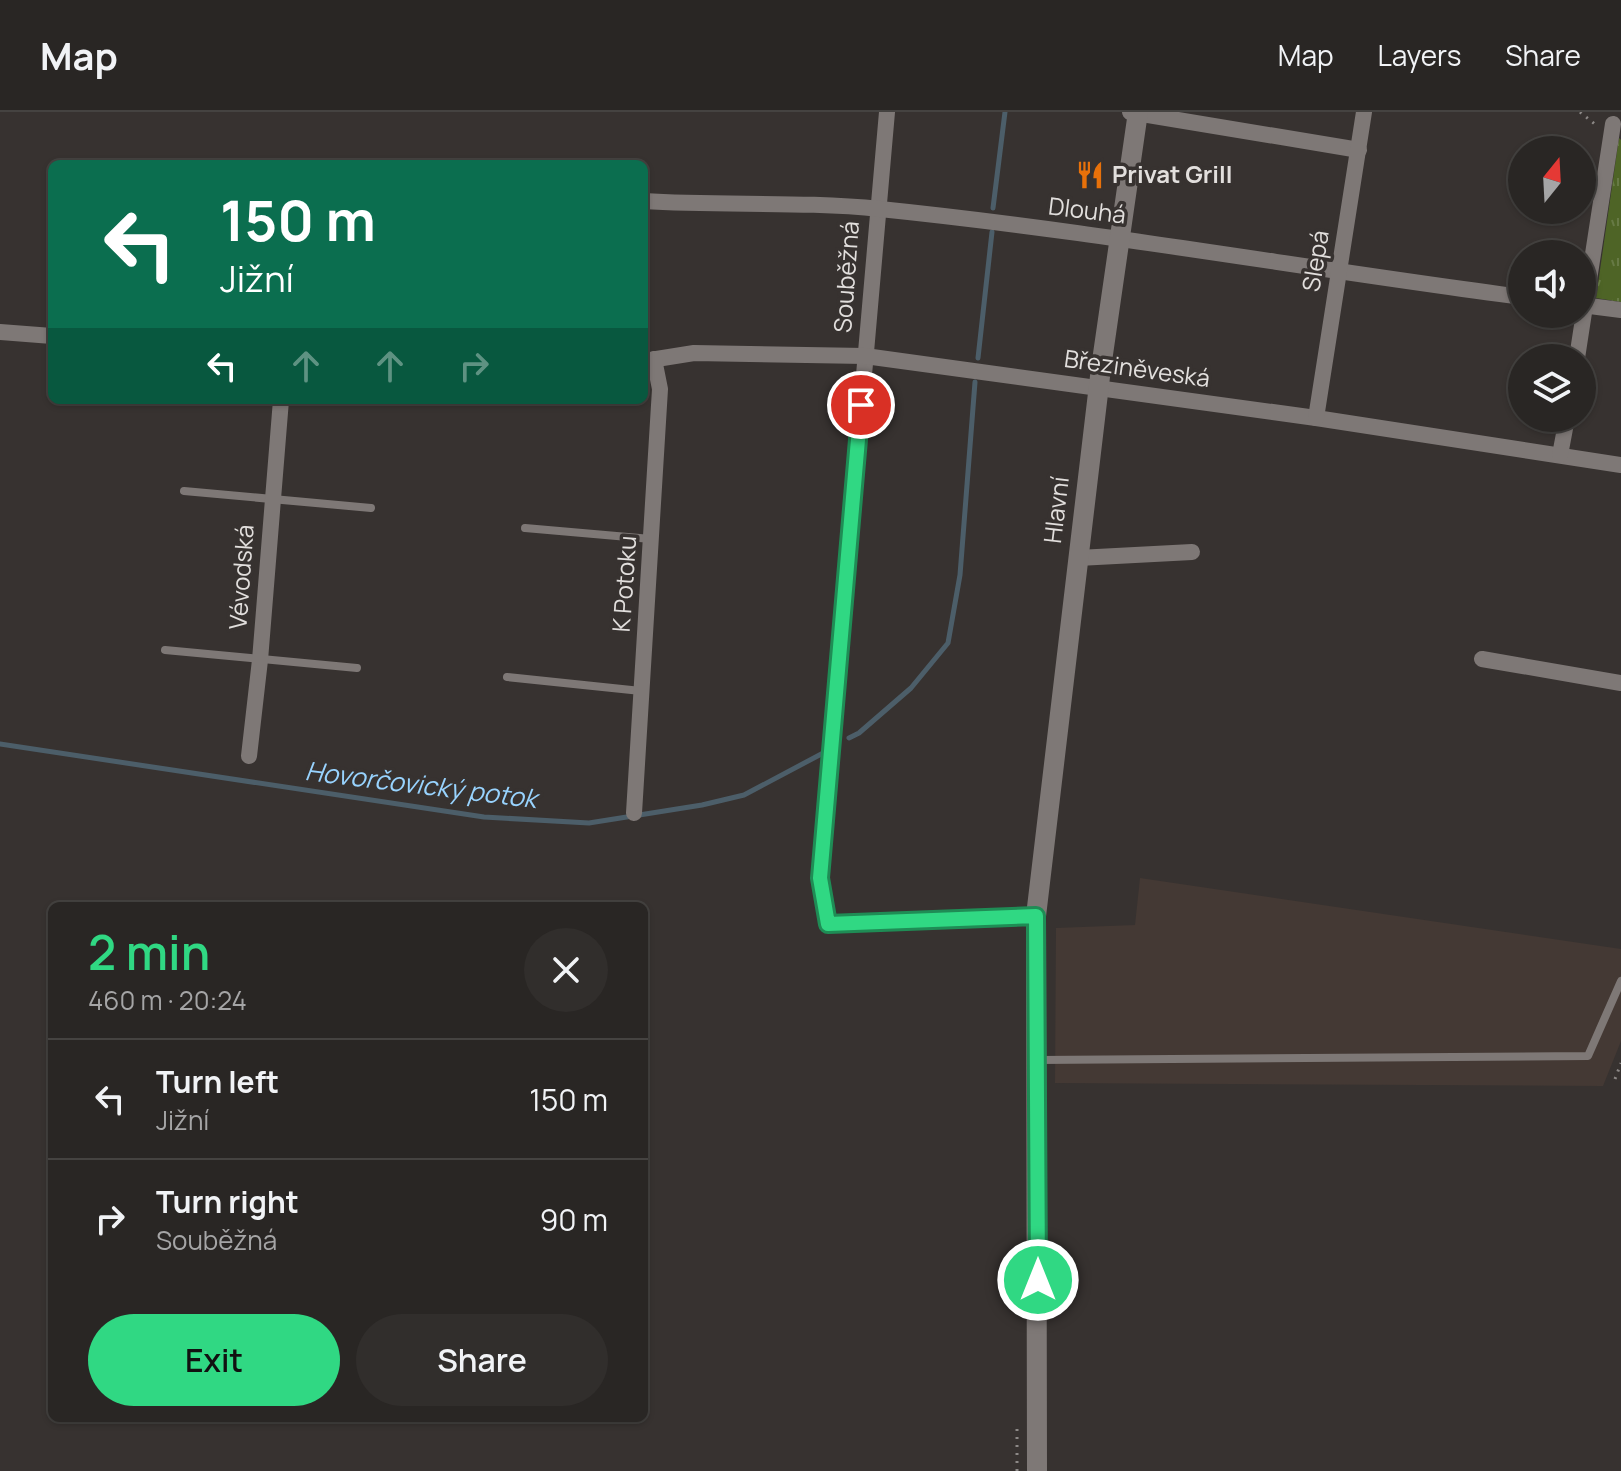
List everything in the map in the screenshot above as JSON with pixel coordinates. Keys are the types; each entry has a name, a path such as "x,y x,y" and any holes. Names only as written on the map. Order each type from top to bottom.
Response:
{"street":[{"name":"Souběžná","path":"887,112 876,209 820,878 828,924 1036,916"},
{"name":"Slepá","path":"1316,418 1364,112"},
{"path":"1596,240 1617,127 1599,112"},
{"path":"1135,113 1359,150"},
{"name":"Hlavní","path":"1037,1471 1036,916 1135,113"},
{"name":"Dlouhá","path":"648,201 876,209 1118,238 1339,273 1508,295"},
{"path":"1596,307 1621,310"},
{"path":"0,332 48,336"},
{"name":"Březiněveská","path":"649,360 694,353 865,356 1316,418 1621,465"},
{"name":"K Potoku","path":"634,813 660,389 649,360"},
{"name":"Vévodská","path":"249,756 281,404"},
{"path":"1560,455 1564,432"},
{"path":"1078,558 1192,552"},
{"path":"1482,659 1621,683"}],"lane":[{"path":"184,491 371,508"},
{"path":"525,528 652,539"},
{"path":"165,650 357,668"},
{"path":"507,677 642,692"},
{"path":"1037,1060 1588,1056 1621,981"}],"path":[{"path":"1615,1079 1621,1063"}],"shaded area":[{"path":"1140,878 1621,949 1621,1041 1603,1086 1055,1083 1056,928 1135,925"}],"green space":[{"path":"1619,138 1621,302 1596,298"}],"waterway":[{"name":"Hovorčovický potok","path":"993,208 1005,112"},
{"name":"Hovorčovický potok","path":"978,358 992,232"},
{"name":"Hovorčovický potok","path":"849,738 911,688 948,643 960,575 975,382"},
{"name":"Hovorčovický potok","path":"0,744 484,817 589,823 744,795 827,751"}],"place":[{"name":"Privat Grill","path":"1090,175"}],"route":[{"path":"861,405 820,878 828,924 1036,916 1038,1280"}]}
